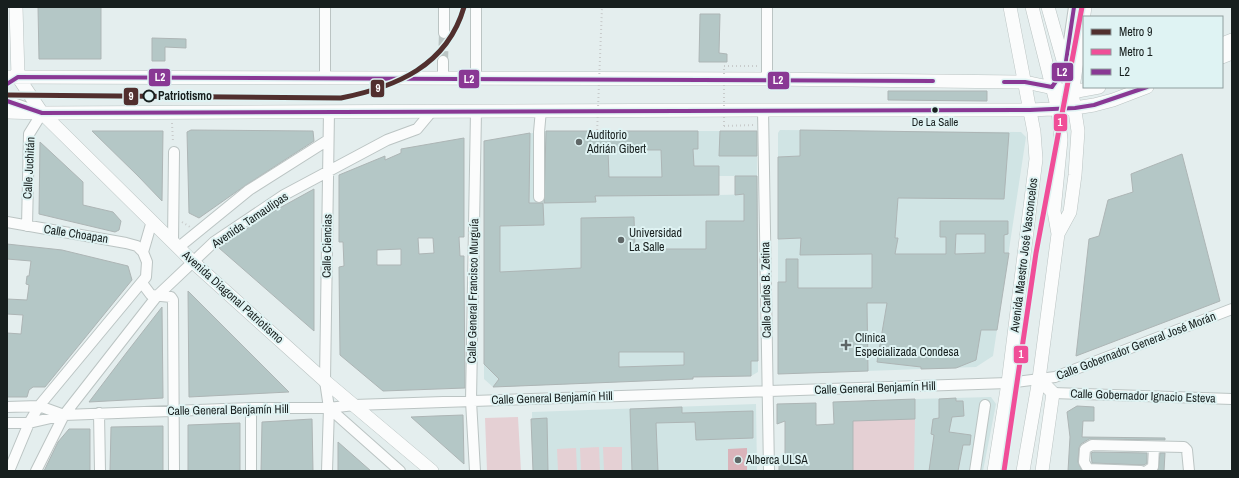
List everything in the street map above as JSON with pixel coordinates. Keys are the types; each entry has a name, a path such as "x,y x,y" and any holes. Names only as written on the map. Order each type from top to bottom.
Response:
{"main road":[{"path":"16,7 11,80 476,78 767,72 1025,82 1072,92 1094,88"},
{"name":"Avenida Maestro José Vasconcelos","path":"994,471 1008,383 1036,159 1036,147 1030,110 1010,7"},
{"name":"Avenida Maestro José Vasconcelos","path":"1023,471 1039,379 1058,234 1054,211 1061,140 1058,110 1032,7"},
{"path":"1048,7 1072,92"},
{"path":"1072,92 1081,56 1083,32"},
{"name":"Avenida Diagonal Patriotismo","path":"11,80 42,113 193,262 325,380 432,471"},
{"path":"7,112 1058,110 1114,100 1144,88"},
{"name":"Avenida Maestro José Vasconcelos","path":"1058,234 1070,212 1075,175 1078,131 1072,92"},
{"path":"1039,379 1053,392 1042,471"}],"street":[{"path":"325,7 325,78"},
{"path":"444,7 444,33"},
{"path":"476,7 476,78"},
{"path":"767,7 767,72"},
{"path":"1052,87 1064,68 1074,7"},
{"path":"443,61 443,78"},
{"path":"7,101 42,113"},
{"path":"539,197 538,132 541,110"},
{"name":"Calle Carlos B. Zetina","path":"763,110 769,471"},
{"name":"Calle Ciencias","path":"327,471 329,408 325,380 328,111"},
{"name":"Avenida Tamaulipas","path":"36,471 64,415 157,296 214,242 278,199 387,140 417,129 432,111"},
{"name":"Calle General Francisco Murguía","path":"475,471 472,401 476,111"},
{"name":"Calle Juchitán","path":"27,226 29,134 42,113"},
{"name":"Avenida Tamaulipas","path":"176,245 249,190 328,140"},
{"path":"174,148 176,245"},
{"path":"9,471 29,423 39,406 146,277 147,262 143,252 152,221"},
{"name":"Calle Choapan","path":"7,222 126,243 136,246 143,252"},
{"path":"142,283 151,295 171,297 174,300 174,471"},
{"name":"Calle Gobernador General José Morán","path":"1039,379 1061,375 1232,309"},
{"name":"Calle General Benjamín Hill","path":"7,423 29,423 64,415 99,413 251,408 329,408 354,405 1008,383 1039,379"},
{"name":"Calle Gobernador Ignacio Esteva","path":"1053,392 1232,400"},
{"path":"975,471 985,405"},
{"name":"Calle General Benjamín Hill","path":"7,407 39,406 64,415"},
{"path":"251,408 251,471"},
{"path":"329,408 400,471"},
{"path":"99,413 100,471"},
{"path":"1142,471 1088,468 1084,462 1085,449 1092,445 1184,447 1186,450 1189,471"},
{"path":"1147,471 1153,467 1154,447"}],"path":[{"path":"598,134 602,7"},
{"path":"763,125 724,126 724,66 767,72"},
{"path":"173,135 174,148"}],"shaded area":[{"path":"780,130 1021,132 1026,137 993,356 976,367 813,373 812,309 778,309 778,239 798,238 798,156 778,157 778,133"},
{"name":"Universidad La Salle","path":"545,131 757,131 757,176 719,176 719,195 757,194 758,304 719,305 719,322 758,322 758,372 751,376 694,377 693,379 493,387 484,379 484,141"},
{"path":"991,397 996,404 983,471 853,471 853,421 915,419 915,399"},
{"path":"756,404 757,471 533,471 532,412"},
{"path":"518,417 521,471 487,471 485,418"},
{"path":"915,419 914,471 853,471 853,421"},
{"path":"599,447 600,471 581,471 580,448"},
{"path":"603,447 622,447 622,471 604,471"},
{"path":"576,448 577,471 558,471 557,449"},
{"name":"Alberca ULSA","path":"747,448 747,471 728,471 728,449"}],"building":[{"path":"38,7 101,7 101,59 39,59"},
{"path":"700,14 720,14 719,53 727,54 727,62 699,62"},
{"path":"152,38 186,39 186,48 165,47 165,61 152,61"},
{"path":"888,91 987,91 987,101 888,100"},
{"path":"191,130 313,131 314,141 246,185 199,218 189,213 187,132"},
{"path":"800,130 1009,133 1004,199 898,198 895,238 898,238 895,254 946,254 946,237 940,237 940,221 1008,221 1008,234 1004,235 1004,253 1009,253 997,330 981,330 976,360 956,368 921,369 921,367 877,362 887,303 867,303 868,371 778,374 778,282 786,282 786,259 798,259 798,288 872,288 872,254 800,255 801,238 778,239 778,157 800,156","holes":["956,234 985,234 985,253 955,254"]},
{"path":"92,131 163,131 162,201 138,176"},
{"path":"546,131 698,131 698,149 693,149 694,166 719,166 719,195 595,196 596,202 544,203","holes":["608,150 661,150 662,177 609,177"]},
{"path":"720,131 757,131 757,156 719,156"},
{"path":"530,133 529,203 543,203 544,225 500,226 500,272 581,268 581,218 634,217 635,249 706,249 706,221 744,221 744,194 735,195 735,176 757,176 758,361 751,361 751,376 693,377 693,379 493,387 499,379 484,364 484,141","holes":["619,352 684,352 684,365 619,367"]},
{"path":"464,138 464,237 459,237 460,256 464,256 465,388 383,391 340,355 339,267 344,266 343,242 339,242 339,175 385,156 385,160 401,153 401,149","holes":["418,238 433,238 434,253 419,254","401,249 401,265 377,265 377,250"]},
{"path":"40,142 83,182 83,205 113,212 121,221 119,230 115,232 39,214"},
{"path":"1182,154 1220,301 1076,356 1089,239 1099,236 1108,200 1133,192 1131,174"},
{"path":"314,189 314,331 219,248 265,216"},
{"path":"7,244 62,250 128,266 132,280 45,387 33,387 29,390 27,397 7,397 7,333 21,334 23,315 7,314 7,299 27,300 29,285 26,284 27,276 29,276 31,261 7,259"},
{"path":"188,291 289,392 189,397"},
{"path":"162,307 163,398 89,402 127,352"},
{"path":"956,398 956,401 963,401 964,416 952,417 949,432 971,435 970,445 963,445 958,471 929,471 934,435 931,434 933,419 939,418 939,399"},
{"path":"915,399 915,419 853,421 853,471 779,471 779,461 785,461 785,421 777,424 777,404 816,403 816,425 834,424 833,402"},
{"path":"1077,406 1094,407 1094,421 1083,421 1082,437 1165,438 1165,440 1089,439 1081,444 1079,448 1078,462 1082,471 1068,471 1070,437 1067,412"},
{"path":"682,407 682,413 753,411 753,438 696,440 695,422 656,423 658,471 632,471 630,409"},
{"path":"463,415 464,464 411,417 435,416"},
{"path":"547,418 548,471 533,471 531,419"},
{"path":"312,419 313,471 261,471 262,422"},
{"path":"240,423 240,471 188,471 188,425"},
{"path":"163,426 163,471 110,471 111,427"},
{"path":"69,429 90,429 90,471 44,471 58,442"},
{"path":"338,442 371,471 338,471"},
{"path":"1091,453 1147,453 1147,463 1144,465 1092,463"},
{"path":"1160,453 1165,453 1164,471 1158,471"}],"tunnel":[{"path":"443,61 444,33"}],"metro line":[{"name":"9","path":"7,95 341,98 400,80 432,59 445,45 456,27 464,7"},
{"name":"1","path":"1004,471 1036,253 1082,7"}],"transit line":[{"name":"L2","path":"1004,82 1025,82 1052,87 1065,68 1074,7"},
{"name":"L2","path":"7,84 18,77 933,81"},
{"name":"L2","path":"7,101 42,113 1030,110 1075,108 1094,105 1144,88"}],"place":[{"name":"Patriotismo","path":"149,96"},
{"name":"De La Salle","path":"935,110"},
{"name":"Auditorio Adrián Gibert","path":"579,142"},
{"name":"Universidad La Salle","path":"621,240"},
{"name":"Clínica Especializada Condesa","path":"846,345"},
{"name":"Alberca ULSA","path":"738,460"}]}
